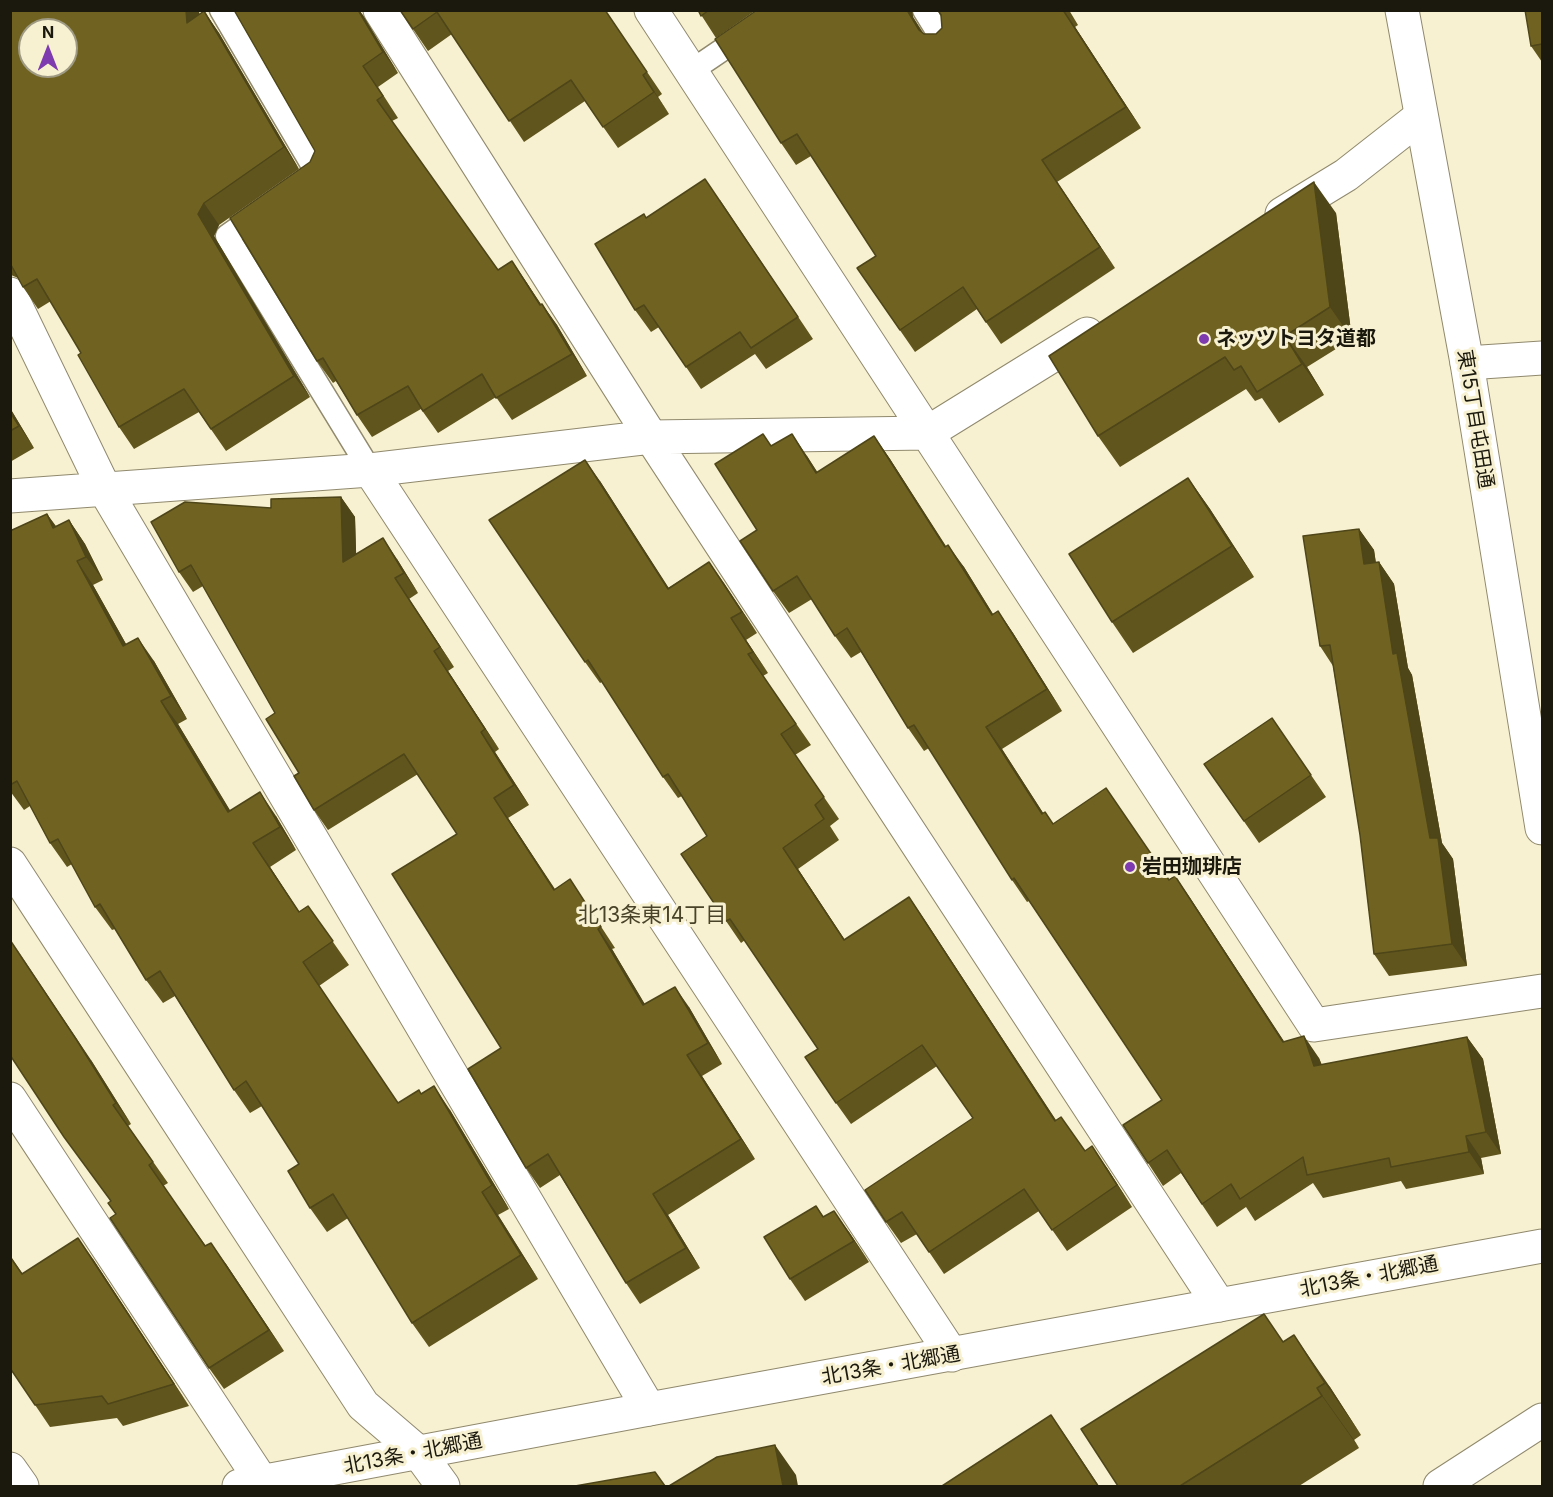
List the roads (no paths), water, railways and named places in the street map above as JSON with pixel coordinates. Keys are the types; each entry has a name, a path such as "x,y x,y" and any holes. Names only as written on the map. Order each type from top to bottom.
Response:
{"street":[{"path":"380,10 651,437 1219,1305"},
{"path":"651,10 1314,1026 1542,991"},
{"name":"東15丁目屯田通","path":"1402,10 1467,363 1542,828"},
{"path":"1255,231 1346,175 1420,117"},
{"path":"10,294 105,490 649,1409"},
{"path":"10,496 370,470 651,437 927,433 1114,317"},
{"path":"1467,363 1542,358"},
{"path":"370,470 952,1355"},
{"path":"10,864 363,1405 419,1453 443,1486"},
{"path":"10,1099 250,1484"},
{"name":"北13条・北郷通","path":"250,1484 1542,1246"},
{"path":"1440,1486 1542,1423"},
{"path":"10,1469 22,1486"}],"lane":[{"path":"221,10 317,173 227,236 370,470"},
{"path":"691,71 781,10"},
{"path":"924,10 945,44"}],"place":[{"name":"ネッツトヨタ道都","path":"1204,339"},
{"name":"岩田珈琲店","path":"1130,867"}],"district":[{"name":"北13条東14丁目","path":"652,916"}]}
